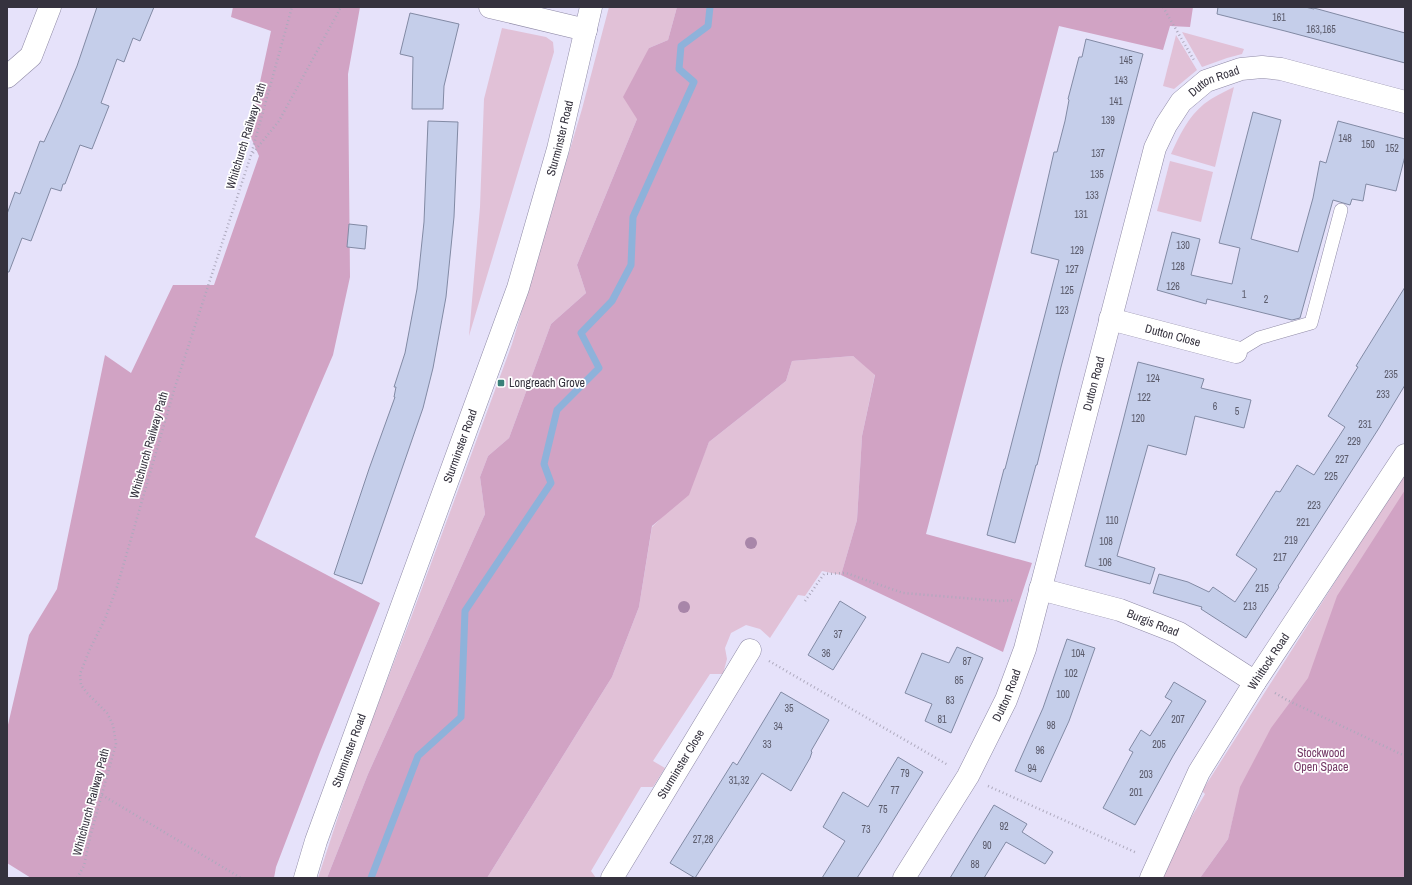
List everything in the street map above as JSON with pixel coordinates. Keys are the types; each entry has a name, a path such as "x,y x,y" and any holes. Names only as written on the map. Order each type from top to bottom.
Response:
{"street":[{"path":"7,77 31,56 50,7"},
{"path":"490,7 586,30"},
{"name":"Sturminster Road","path":"305,878 316,841 518,288 558,149 591,7"},
{"name":"Dutton Road","path":"904,878 968,776 1006,700 1025,648 1155,148 1166,125 1181,102 1206,81 1241,68 1262,67 1281,69 1405,102"},
{"name":"Dutton Close","path":"1110,319 1236,352"},
{"name":"Whittock Road","path":"1151,878 1199,772 1256,682 1405,455"},
{"name":"Burgis Road","path":"1038,594 1120,610 1179,633 1256,682"},
{"name":"Sturminster Close","path":"612,878 750,650"}],"lane":[{"path":"1236,352 1259,338 1311,323 1341,210"}],"path":[{"name":"Whitchurch Railway Path","path":"77,878 84,866 90,837 116,744 113,725 107,713 96,704 81,685 80,674 89,650 105,619 117,587 175,387 251,155 292,7"},
{"path":"251,155 279,121 341,7"},
{"path":"1163,7 1206,81"},
{"path":"805,602 824,574 846,573 903,593 1000,601 1038,594"},
{"path":"776,666 791,675"},
{"path":"1256,682 1287,700 1405,756"},
{"path":"102,795 241,878"}],"green space":[{"path":"233,7 360,7 348,74 350,277 333,355 255,537 380,603 320,752 276,867 274,878 31,878 7,863 7,729 29,635 57,589 105,355 131,373 173,285 214,285 259,156 249,133 271,31 231,17"},
{"path":"609,7 677,7 668,40 649,48 637,119 577,265 586,293 551,324 509,438 488,456 480,477 485,514 368,774 327,878 318,878 357,759 512,344 582,109"},
{"path":"677,7 1193,7 1190,27 1170,26 1163,50 1059,26 926,534 1032,563 1003,652 841,575 857,520 862,436 875,375 853,356 792,361 786,381 709,442 689,495 652,526 639,607 612,677 487,878 327,878 368,774 485,514 480,477 488,456 509,438 551,324 586,293 577,265 637,119 623,97 649,48 668,40"},
{"path":"502,28 546,37 553,42 554,52 469,336 480,207 484,99"},
{"path":"1182,32 1244,49 1242,54 1202,67"},
{"path":"1176,35 1197,70 1174,89 1163,86"},
{"path":"1234,87 1215,167 1171,154 1184,127 1198,109 1211,99"},
{"path":"1170,161 1213,172 1201,222 1157,211"},
{"path":"853,356 875,374 862,436 857,520 841,575 822,571 805,596 798,595 770,638 760,629 746,625 731,633 725,648 727,659 723,674 710,674 653,761 665,768 653,787 641,787 591,871 596,878 487,878 612,677 639,607 652,527 689,490 709,442 786,381 792,361"},
{"name":"Stockwood Open Space","path":"1405,472 1405,878 1235,810 1228,839 1200,878 1160,878 1171,852 1205,794 1202,791"},
{"name":"Stockwood Open Space","path":"1405,490 1405,878 1200,878 1228,839 1240,787 1271,728 1308,678 1337,596"}],"building":[{"path":"97,7 154,7 140,41 133,38 124,62 117,59 101,103 109,106 92,149 80,145 61,191 51,188 31,241 22,238 9,272 7,272 7,214 15,192 20,194 40,141 44,142 60,107 77,66"},
{"path":"1218,7 1314,8 1405,33 1405,63 1217,14"},
{"path":"410,13 459,24 444,86 443,109 412,109 413,57 400,54"},
{"path":"1086,39 1143,54 1061,367 1037,465 1015,543 987,535 1059,260 1031,253 1054,152 1057,152 1065,121 1068,99 1079,57 1082,57"},
{"path":"1253,112 1281,120 1251,239 1298,252 1313,198 1320,161 1326,163 1338,121 1405,139 1405,156 1396,191 1366,184 1363,201 1352,199 1350,205 1333,200 1300,318 1292,320 1207,299 1206,304 1157,290 1172,232 1200,239 1191,275 1232,284 1240,248 1219,243"},
{"path":"428,121 458,122 454,217 446,297 433,368 423,408 362,584 334,574 395,397 396,387 394,387 405,353 417,289 424,222"},
{"path":"349,224 367,226 365,249 347,247"},
{"path":"1405,287 1405,385 1246,638 1201,609 1202,607 1153,593 1159,574 1188,582 1209,592 1213,587 1235,602 1257,569 1236,555 1276,491 1280,492 1297,465 1314,475 1345,427 1328,416 1358,367 1356,366"},
{"path":"1138,362 1204,379 1201,388 1251,400 1244,428 1195,416 1186,455 1148,445 1117,556 1155,568 1150,584 1085,566"},
{"path":"840,601 866,617 833,670 808,655"},
{"path":"1067,639 1095,648 1069,721 1041,782 1015,771 1043,708"},
{"path":"957,647 983,658 951,733 925,721 932,704 905,693 922,653 949,663"},
{"path":"1174,682 1206,701 1173,756 1135,825 1103,808 1133,752 1129,750 1141,730 1150,736 1172,701 1165,697"},
{"path":"781,692 829,720 811,751 810,758 791,791 762,773 695,878 670,863 733,762 737,765"},
{"path":"898,757 923,772 880,842 857,878 822,878 845,841 823,827 843,792 868,807"},
{"path":"994,805 1027,824 1022,832 1053,852 1045,864 1006,842 984,878 950,878"}],"waterway":[{"path":"371,878 418,756 461,717 465,611 551,483 544,464 557,410 599,368 581,333 612,301 631,265 633,217 694,82 679,69 681,46 708,26 710,7"}],"place":[{"name":"Longreach Grove","path":"501,383"}]}
